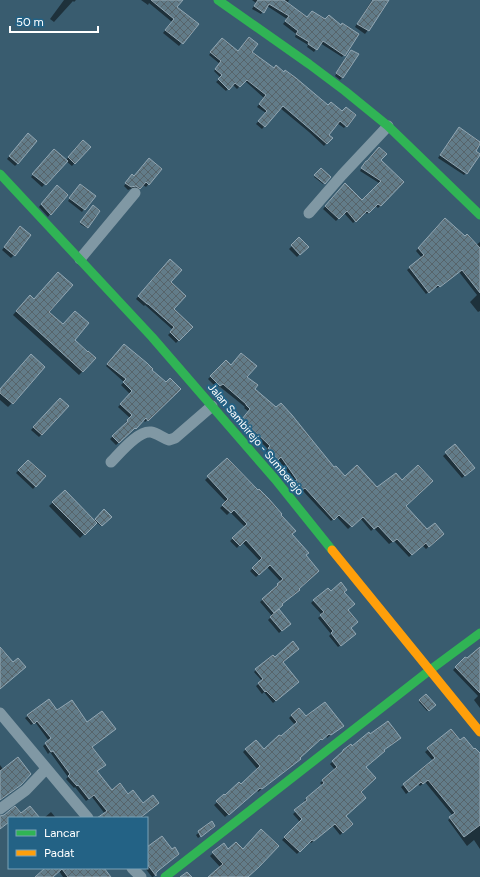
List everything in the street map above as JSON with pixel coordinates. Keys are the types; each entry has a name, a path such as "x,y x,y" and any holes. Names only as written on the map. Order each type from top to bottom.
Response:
{"street":[{"path":"218,0 315,68 388,126 480,215"},
{"path":"309,213 388,126"},
{"name":"Jalan Sambirejo - Sumberejo","path":"0,174 152,337 212,406 284,491 480,732"},
{"path":"80,259 135,194"},
{"path":"111,462 127,445 144,433 153,432 168,440 175,438 212,406"},
{"path":"166,877 430,670 480,633"},
{"path":"0,713 87,817"},
{"path":"0,809 26,790 46,769"},
{"path":"133,869 140,877"}],"building":[{"path":"151,0 183,0 177,7 199,24 183,44 165,30 174,19"},
{"path":"258,0 284,0 307,17 312,11 325,19 329,15 341,25 342,23 359,34 345,56 323,41 317,50 308,44 309,42 296,34 298,31 285,21 289,16 269,4 264,13 254,6"},
{"path":"373,0 389,0 369,31 357,24"},
{"path":"249,37 258,44 252,52 274,68 276,65 284,72 285,70 328,105 331,102 342,111 346,107 356,115 347,127 340,121 329,135 333,138 327,144 283,106 265,127 258,121 267,111 259,104 266,95 247,80 240,87 235,83 229,90 218,79 222,75 215,69 221,61 210,52 222,38 238,51"},
{"path":"351,50 359,54 343,78 336,73"},
{"path":"459,127 480,142 476,151 480,155 467,174 440,155"},
{"path":"28,133 37,141 18,164 9,156"},
{"path":"83,140 91,147 75,164 68,157"},
{"path":"379,147 387,154 381,160 404,182 381,206 378,204 369,213 367,211 356,222 347,211 339,219 325,206 345,183 362,200 381,181 361,168"},
{"path":"54,149 68,161 46,185 32,174"},
{"path":"149,158 162,169 149,185 146,182 140,189 136,186 131,187 125,183 132,174 134,176"},
{"path":"321,168 331,177 325,184 314,175"},
{"path":"80,184 96,196 85,210 69,198"},
{"path":"57,185 68,195 51,215 41,204"},
{"path":"93,205 100,211 88,228 80,222"},
{"path":"445,218 465,236 467,234 480,248 480,293 462,270 440,287 438,285 429,293 409,267 424,255 418,248"},
{"path":"20,226 31,235 15,256 4,247"},
{"path":"299,237 309,247 300,255 291,245"},
{"path":"170,259 182,270 171,282 186,296 174,309 193,327 179,341 170,332 174,327 138,296"},
{"path":"58,272 73,285 49,312 63,324 75,311 89,323 75,340 96,358 83,372 16,311 30,295 34,299"},
{"path":"124,344 147,363 153,369 152,370 166,382 170,378 181,389 148,421 146,418 136,429 135,428 119,443 112,436 128,421 127,420 132,415 120,404 132,391 123,382 126,379 107,364"},
{"path":"241,353 257,366 247,377 258,385 255,389 276,407 281,403 334,467 336,466 345,476 357,465 377,487 396,473 402,480 418,465 433,481 406,506 427,529 435,523 444,534 429,547 426,543 412,555 397,539 393,542 378,526 374,529 363,517 352,527 339,515 334,520 305,488 302,490 281,457 278,460 268,448 270,446 242,419 250,409 246,404 223,384 220,386 210,376 226,360 231,365"},
{"path":"31,354 45,367 13,404 0,393 0,389"},
{"path":"60,398 69,406 42,435 33,427"},
{"path":"455,444 475,468 465,476 445,452"},
{"path":"227,458 258,490 259,489 269,499 296,531 292,534 309,553 306,555 319,571 274,613 262,599 283,579 270,565 259,575 252,568 262,558 246,540 240,546 232,538 247,524 234,510 231,513 222,505 228,499 207,476"},
{"path":"28,460 46,476 36,487 18,470"},
{"path":"65,490 97,523 85,535 52,502"},
{"path":"104,509 112,517 102,526 95,519"},
{"path":"341,582 347,590 344,592 355,604 348,610 358,622 351,628 356,634 341,646 331,633 333,631 320,615 324,612 313,600 328,588 331,591"},
{"path":"279,609 291,624 282,631 270,617"},
{"path":"293,641 299,649 283,662 299,682 276,701 266,691 265,692 258,683 263,679 255,669 273,655 275,657"},
{"path":"0,647 13,662 18,658 26,667 0,689"},
{"path":"480,647 480,693 455,667 465,657 467,658"},
{"path":"426,694 436,705 429,711 419,700"},
{"path":"49,699 57,710 72,700 87,722 102,711 116,729 92,747 106,765 97,771 112,790 120,783 128,794 133,790 143,803 153,795 159,803 141,817 98,817 107,811 94,795 89,799 78,785 77,786 68,776 70,774 53,751 51,752 45,743 51,738 37,721 34,724 27,715"},
{"path":"325,702 344,726 331,735 329,734 322,740 321,739 300,758 301,759 262,789 260,788 229,815 216,801 239,782 241,784 260,766 245,749 256,740 264,749 279,735 281,736 297,722 291,715 299,708 306,716"},
{"path":"388,721 401,738 384,750 385,751 366,767 376,778 361,792 366,798 346,816 353,824 343,833 335,824 314,841 312,840 300,852 284,837 302,819 294,810 307,800 306,798 324,783 322,780 337,767 332,761 343,750 351,744 352,746 369,732 370,734"},
{"path":"451,729 460,740 464,737 474,749 475,748 480,753 480,825 464,837 449,817 455,813 428,780 423,784 421,782 409,792 403,784 435,758 427,748"},
{"path":"18,757 31,774 21,785 0,800 0,771"},
{"path":"15,806 21,813 30,806 39,817 8,817 8,823 0,829 0,816 4,815"},
{"path":"212,821 215,826 201,837 198,831"},
{"path":"261,829 279,846 248,877 208,877 223,864 212,852 224,843 228,849 236,842 243,849"},
{"path":"162,836 172,849 175,847 179,854 159,870 156,873 156,876 148,865 148,846"},
{"path":"44,869 62,869 53,877 35,877"},
{"path":"62,869 105,869 111,877 68,877"},
{"path":"187,872 192,877 180,877"}],"traffic: fast":[{"path":"218,0 309,64 388,126 480,215"},
{"path":"0,174 152,337 275,479 332,550"},
{"path":"165,877 430,670 480,633"}],"traffic: slow":[{"path":"332,550 480,732"}]}
